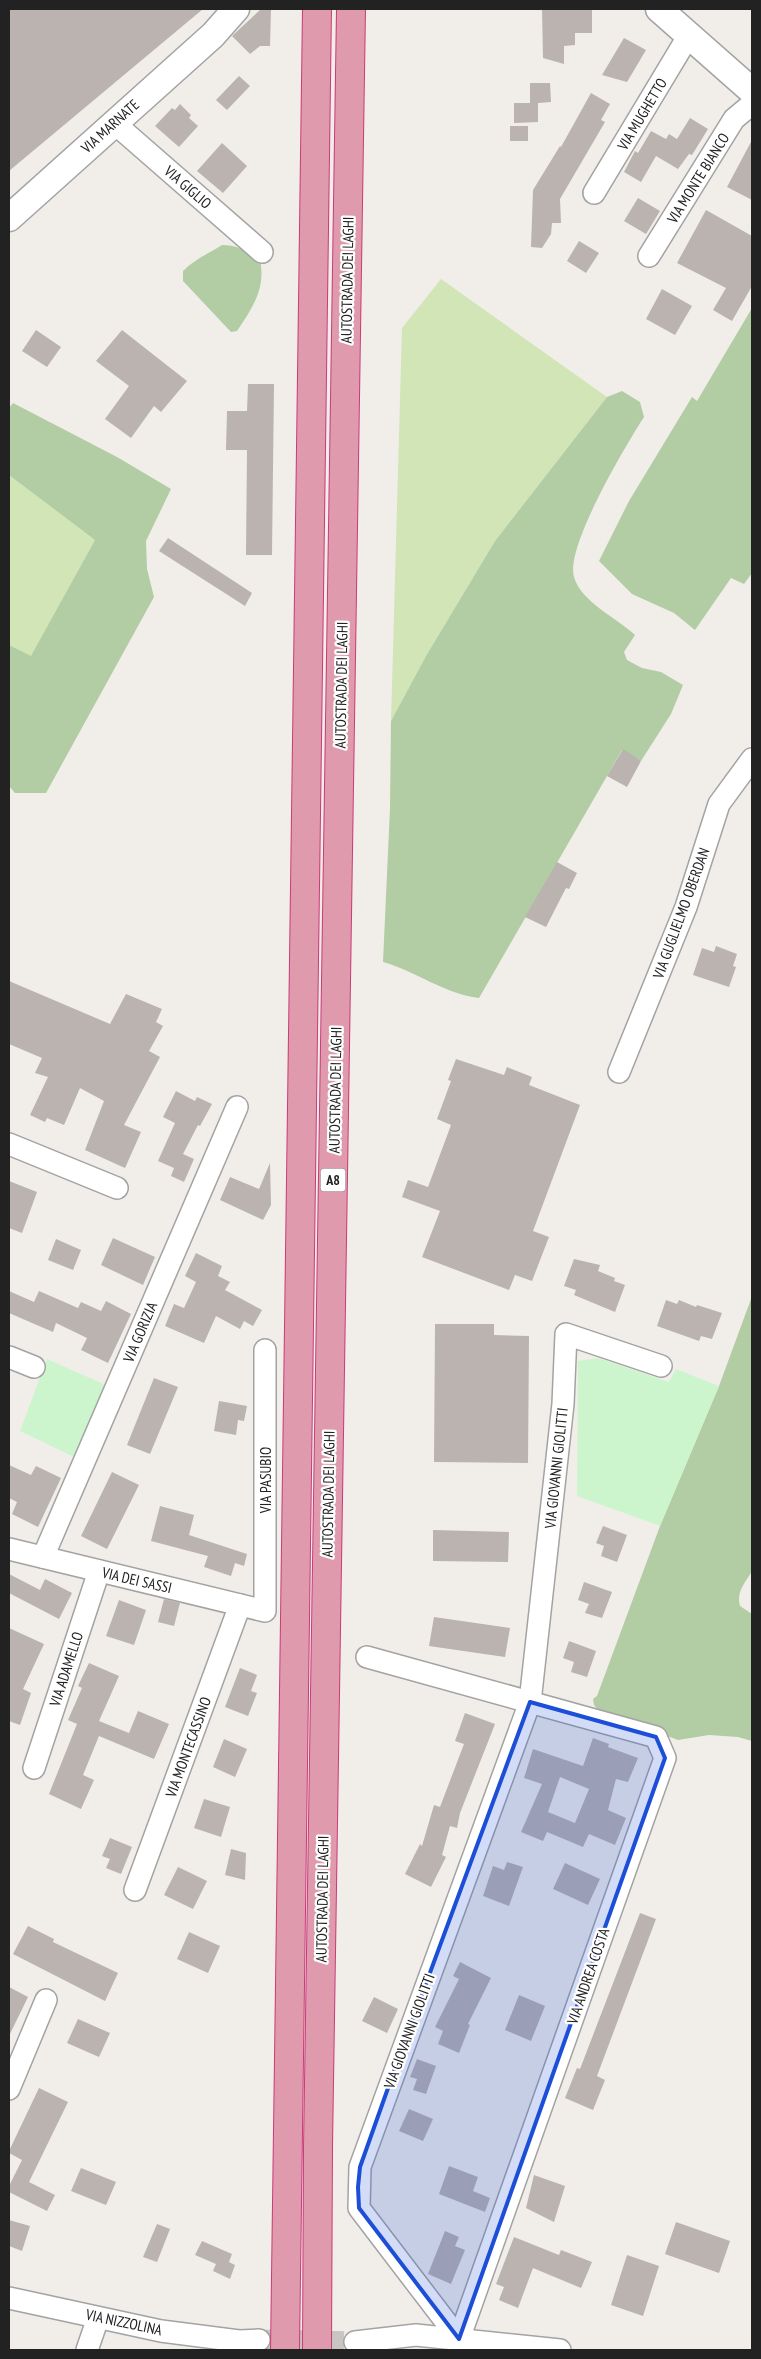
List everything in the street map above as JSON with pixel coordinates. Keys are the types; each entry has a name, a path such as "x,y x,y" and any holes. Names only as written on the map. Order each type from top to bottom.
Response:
{"highway":[{"name":"A8","path":"285,2350 317,9"},
{"name":"AUTOSTRADA DEI LAGHI","path":"317,2350 318,2127 351,9"}],"street":[{"name":"VIA MARNATE","path":"213,35 236,9"},
{"name":"VIA MARNATE","path":"9,218 113,122 213,35 252,9"},
{"path":"659,9 752,91"},
{"name":"VIA MUGHETTO","path":"594,193 689,35"},
{"name":"VIA MONTE BIANCO","path":"649,256 734,119 752,104"},
{"name":"VIA GIGLIO","path":"113,122 262,252"},
{"name":"VIA GUGLIELMO OBERDAN","path":"619,1072 686,907 719,804 752,759"},
{"name":"VIA GORIZIA","path":"43,1558 237,1107"},
{"path":"9,1144 117,1188"},
{"name":"VIA GIOVANNI GIOLITTI","path":"460,2339 359,2208 358,2187 360,2167 530,1702 563,1404 566,1334 661,1366"},
{"name":"VIA PASUBIO","path":"265,1350 265,1611"},
{"path":"9,1357 34,1367"},
{"name":"VIA DEI SASSI","path":"9,1549 265,1611"},
{"name":"VIA ADAMELLO","path":"34,1768 99,1571"},
{"name":"VIA MONTECASSINO","path":"135,1890 240,1605"},
{"path":"367,1657 530,1702"},
{"name":"VIA ANDREA COSTA","path":"460,2339 665,1758 656,1737 530,1702"},
{"path":"9,2089 46,2000"},
{"name":"VIA NIZZOLINA","path":"9,2298 161,2331 246,2344"},
{"path":"87,2350 98,2318"},
{"path":"355,2342 398,2343 460,2339 560,2350"}],"highlighted area":[{"path":"530,1702 656,1737 665,1758 459,2339 359,2208 358,2187 360,2167"}],"green space":[{"path":"222,245 242,249 260,259 261,280 257,297 237,331 231,332 183,281 183,271"},
{"path":"441,279 607,397 495,541 426,656 391,721 402,328"},
{"path":"752,308 752,573 744,584 731,578 695,630 674,613 632,594 599,561 629,501 692,397 697,401"},
{"path":"622,391 640,402 644,417 624,450 587,521 574,563 574,577 578,586 592,602 635,635 624,652 627,660 642,668 661,672 683,685 671,714 641,761 622,750 479,998 466,996 383,962 390,808 391,721 426,656 495,541 607,397"},
{"path":"13,403 117,457 171,489 146,541 147,569 154,597 46,793 15,793 9,786 9,645 31,656 95,540 9,475 9,408"},
{"path":"9,475 95,540 31,657 9,645"},
{"path":"751,1299 752,1571 742,1588 739,1601 740,1606 752,1614 752,1741 738,1737 709,1735 678,1740 598,1710 594,1705 593,1699 597,1696 660,1526 719,1386"},
{"path":"598,1358 669,1382 676,1369 719,1386 660,1526 577,1496 578,1361"},
{"path":"47,1359 108,1386 76,1458 20,1431"}],"building":[{"path":"9,9 203,9 9,171"},
{"path":"261,9 271,9 270,46 260,46 250,54 232,36"},
{"path":"542,9 592,9 592,33 575,33 575,45 564,46 564,64 543,58"},
{"path":"624,38 646,50 627,82 602,75"},
{"path":"239,76 250,86 227,110 216,100"},
{"path":"530,83 550,83 551,102 538,103 538,122 514,123 514,103 530,103"},
{"path":"591,93 610,104 601,120 605,122 560,199 561,223 552,223 551,234 542,248 531,247 533,190 561,147"},
{"path":"180,104 191,115 189,118 198,126 179,147 155,126 172,108 175,110"},
{"path":"690,118 708,129 692,155 689,154 678,169 656,156 641,182 624,172 635,151 638,153 651,131 666,139 669,134 677,139"},
{"path":"510,126 528,126 528,141 510,141"},
{"path":"752,140 752,200 727,187"},
{"path":"222,143 247,166 223,193 197,171"},
{"path":"638,198 660,211 646,234 624,221"},
{"path":"706,210 752,236 752,286 732,321 713,310 726,288 677,263"},
{"path":"579,241 599,253 586,273 567,261"},
{"path":"662,289 692,306 675,335 646,319"},
{"path":"36,330 61,347 47,367 22,351"},
{"path":"122,330 187,381 161,412 154,406 131,438 105,419 129,386 96,361"},
{"path":"248,384 274,384 272,555 246,555 247,450 226,450 227,411 247,411"},
{"path":"168,538 252,593 245,606 159,551"},
{"path":"623,749 641,761 627,787 607,776"},
{"path":"557,862 577,873 569,889 566,888 546,927 525,917"},
{"path":"716,946 737,954 733,966 736,967 729,987 693,975 702,948 714,952"},
{"path":"9,981 110,1024 126,994 162,1009 156,1022 163,1026 149,1051 160,1057 124,1125 141,1132 125,1168 85,1150 104,1101 80,1088 64,1125 47,1118 45,1122 30,1115 48,1077 35,1073 42,1058 9,1044"},
{"path":"456,1059 504,1075 507,1067 532,1077 529,1085 580,1105 533,1231 549,1237 532,1281 515,1275 509,1290 422,1257 440,1211 402,1197 408,1180 428,1187 451,1125 437,1119 451,1081 448,1080"},
{"path":"176,1091 195,1101 197,1097 212,1104 200,1126 198,1125 183,1154 194,1159 184,1182 171,1176 174,1168 158,1161 175,1123 163,1117"},
{"path":"270,1163 271,1205 263,1220 220,1200 230,1177 259,1189"},
{"path":"9,1181 37,1192 22,1233 9,1228"},
{"path":"113,1238 155,1257 143,1285 101,1265"},
{"path":"56,1239 81,1250 73,1270 48,1260"},
{"path":"196,1253 222,1266 218,1276 230,1282 225,1290 262,1310 253,1326 244,1321 240,1329 216,1316 204,1343 165,1326 174,1304 184,1308 196,1282 185,1276"},
{"path":"574,1259 600,1265 598,1271 615,1278 614,1281 625,1285 615,1312 574,1295 576,1290 564,1286"},
{"path":"9,1291 34,1302 39,1291 78,1308 81,1302 101,1311 106,1301 131,1314 108,1363 81,1350 87,1338 56,1323 53,1332 9,1313"},
{"path":"666,1300 677,1304 679,1300 696,1307 697,1305 722,1313 712,1339 701,1336 699,1341 657,1326"},
{"path":"435,1324 494,1324 494,1335 529,1336 528,1463 434,1462"},
{"path":"154,1378 178,1387 150,1454 127,1445"},
{"path":"219,1401 247,1406 244,1421 238,1420 236,1435 214,1431"},
{"path":"9,1465 31,1475 36,1466 61,1478 38,1527 12,1514 17,1502 9,1498"},
{"path":"112,1472 139,1485 107,1549 81,1536"},
{"path":"160,1506 194,1515 189,1535 247,1554 244,1566 235,1563 231,1576 204,1567 208,1556 151,1541"},
{"path":"603,1526 627,1535 617,1562 601,1556 604,1546 596,1543"},
{"path":"433,1530 509,1532 508,1562 433,1561"},
{"path":"9,1574 40,1590 45,1579 72,1593 59,1619 9,1593"},
{"path":"584,1582 612,1592 602,1618 585,1613 589,1604 578,1600"},
{"path":"164,1599 180,1603 174,1626 158,1622"},
{"path":"119,1600 146,1610 134,1645 106,1636"},
{"path":"434,1617 510,1628 505,1657 429,1646"},
{"path":"9,1628 44,1644 23,1689 31,1693 20,1725 9,1721"},
{"path":"569,1641 596,1651 587,1677 571,1672 574,1662 563,1658"},
{"path":"89,1663 119,1676 99,1721 129,1733 138,1711 169,1724 154,1759 99,1736 83,1775 94,1780 81,1809 49,1794 77,1724 68,1720 82,1688 78,1686"},
{"path":"240,1668 257,1675 251,1691 257,1693 248,1716 225,1707"},
{"path":"465,1713 495,1724 460,1813 457,1828 450,1826 442,1855 446,1857 431,1887 405,1874 420,1844 422,1846 434,1805 440,1807 464,1744 455,1741"},
{"path":"593,1738 609,1744 608,1747 638,1758 628,1782 616,1779 608,1810 626,1818 615,1845 589,1834 583,1847 547,1832 543,1841 521,1832 542,1784 524,1778 533,1749 583,1766","holes":["560,1777 589,1789 575,1823 548,1812"]},
{"path":"224,1739 247,1749 235,1777 213,1767"},
{"path":"204,1799 230,1807 221,1837 194,1828"},
{"path":"110,1838 132,1847 121,1874 106,1868 110,1859 102,1856"},
{"path":"231,1849 246,1853 245,1880 225,1875"},
{"path":"507,1862 523,1867 509,1906 483,1896 493,1866 504,1870"},
{"path":"565,1863 600,1879 588,1905 553,1889"},
{"path":"178,1867 207,1881 193,1909 164,1895"},
{"path":"640,1913 656,1919 597,2076 605,2080 593,2110 565,2098 577,2068 580,2069"},
{"path":"28,1926 54,1939 53,1942 118,1973 105,2001 13,1954"},
{"path":"189,1932 220,1946 208,1973 177,1959"},
{"path":"460,1962 491,1978 468,2024 470,2025 459,2053 438,2044 443,2031 435,2027 459,1979 453,1976"},
{"path":"9,1987 28,1997 9,2036"},
{"path":"519,1995 545,2006 531,2041 505,2030"},
{"path":"374,1997 398,2009 387,2033 362,2021"},
{"path":"78,2019 110,2033 99,2057 67,2043"},
{"path":"417,2059 436,2066 426,2094 413,2090 417,2079 410,2077"},
{"path":"39,2088 68,2102 29,2182 55,2195 47,2211 9,2192 9,2186 22,2160 9,2153 9,2151"},
{"path":"409,2109 433,2119 423,2141 399,2131"},
{"path":"449,2166 478,2177 473,2191 490,2198 485,2212 439,2194"},
{"path":"81,2168 116,2182 106,2205 71,2191"},
{"path":"534,2175 565,2186 554,2222 526,2208"},
{"path":"9,2220 30,2226 22,2251 9,2246"},
{"path":"676,2222 730,2241 719,2273 665,2254"},
{"path":"157,2224 170,2229 157,2262 143,2257"},
{"path":"445,2231 459,2237 455,2246 465,2250 451,2284 428,2274"},
{"path":"514,2237 559,2255 561,2250 592,2262 581,2288 533,2268 518,2308 499,2300 504,2287 496,2284"},
{"path":"202,2241 232,2254 229,2262 235,2265 230,2279 213,2271 216,2264 195,2255"},
{"path":"627,2255 659,2266 643,2316 611,2305"}],"tunnel":[{"path":"259,2340 355,2342"}]}
